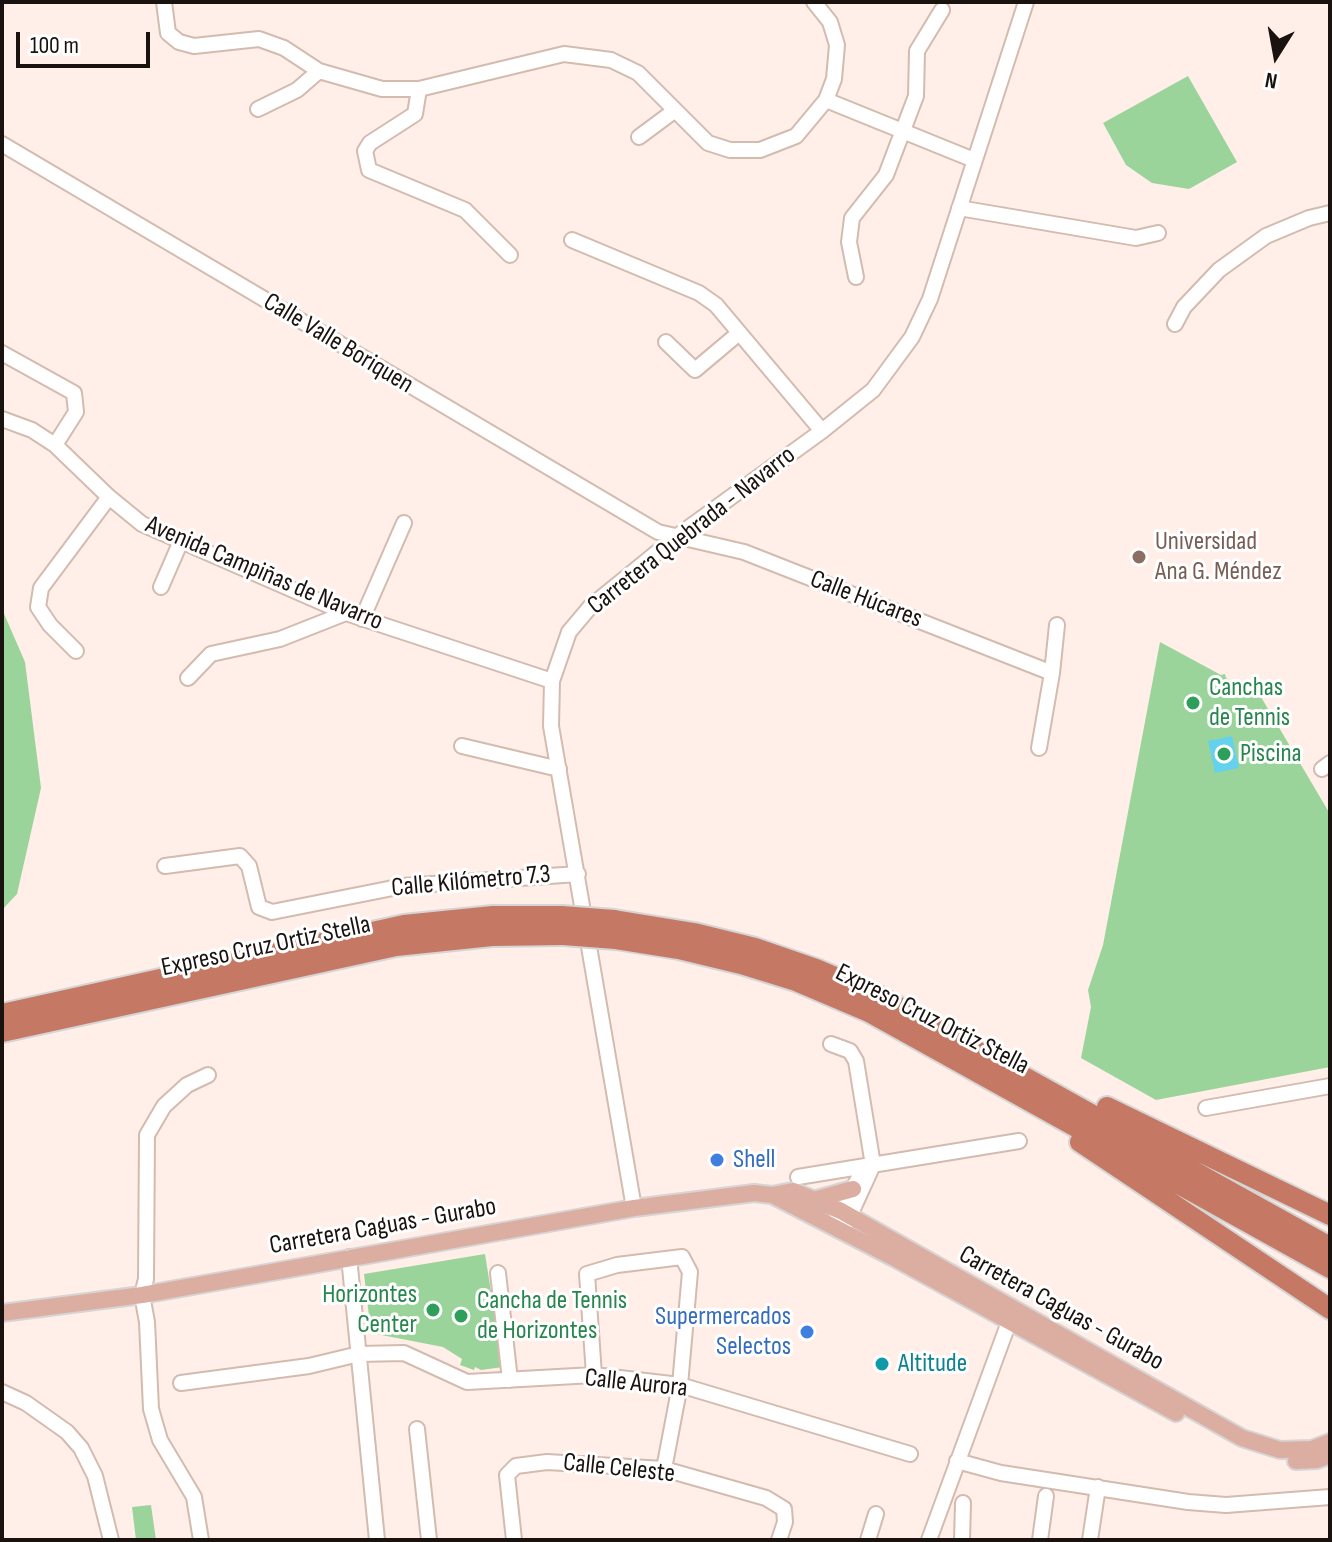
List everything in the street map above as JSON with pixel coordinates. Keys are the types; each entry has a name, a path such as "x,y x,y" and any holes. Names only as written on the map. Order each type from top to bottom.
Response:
{"highway":[{"name":"Expreso Cruz Ortiz Stella","path":"2,1014 404,925 493,916 562,926 722,939 826,973 905,1009 1052,1102 1330,1268"},
{"name":"Expreso Cruz Ortiz Stella","path":"2,1032 396,946 562,926"},
{"path":"2,1048 64,1025 105,1016 129,1003"},
{"path":"1330,1215 1092,1100 1052,1102 1073,1137 1330,1309"},
{"name":"Expreso Cruz Ortiz Stella","path":"1052,1102 1330,1247"}],"main road":[{"path":"817,1199 853,1189"},
{"name":"Carretera Caguas - Gurabo","path":"772,1195 793,1191 817,1199 841,1221"},
{"name":"Carretera Caguas - Gurabo","path":"2,1313 142,1295 634,1208 754,1193 772,1195 841,1221 1242,1438 1280,1450 1312,1449 1330,1442"},
{"name":"Carretera Caguas - Gurabo","path":"1012,1316 1239,1448 1280,1461 1317,1460 1330,1455"}],"street":[{"path":"164,2 168,33 179,42 194,46 259,39 284,48 319,71 382,89 419,89 564,54 611,60 638,73 708,143 730,150 760,150 796,136 826,100 834,79 837,45 830,22 814,2"},
{"name":"Carretera Quebrada - Navarro","path":"634,1208 551,726 552,681 569,632 590,607 676,537 873,390 912,337 930,299 1026,2"},
{"path":"856,277 849,242 852,218 886,175 916,96 917,51 942,10"},
{"path":"258,109 297,90 319,71"},
{"path":"419,89 415,114 370,143 365,151 369,170 465,210 510,255"},
{"path":"826,100 974,160"},
{"path":"639,137 674,111"},
{"name":"Calle Valle Boriquen","path":"2,144 658,532 676,537"},
{"path":"959,208 1136,238 1158,233"},
{"path":"1175,324 1184,307 1219,270 1266,236 1330,213"},
{"path":"572,240 699,293 716,305 822,431"},
{"path":"666,342 695,370 739,333"},
{"path":"2,353 74,393 76,412 55,445"},
{"name":"Avenida Campiñas de Navarro","path":"2,419 32,430 55,445 142,524 346,613 552,681"},
{"path":"76,651 50,625 38,607 41,588 109,497"},
{"path":"362,619 404,523"},
{"name":"Calle Húcares","path":"676,537 744,552 1052,673"},
{"path":"161,587 181,541"},
{"path":"188,678 211,654 280,639 346,613"},
{"path":"1039,748 1057,625"},
{"path":"462,746 559,769"},
{"name":"Calle Kilómetro 7.3","path":"165,866 240,856 249,866 259,907 272,912 403,886 578,874"},
{"path":"831,1044 850,1051 856,1061 873,1165 841,1221"},
{"path":"201,1540 194,1497 160,1440 151,1409 147,1322 142,1295 146,1279 147,1135 164,1106 187,1085 208,1075"},
{"path":"1206,1108 1330,1086"},
{"path":"798,1177 1019,1141"},
{"path":"841,1221 861,1174 873,1165"},
{"path":"349,1257 377,1540"},
{"path":"594,1375 587,1274 617,1265 682,1257 690,1272 680,1385 664,1469"},
{"path":"498,1273 510,1380"},
{"path":"929,1540 1012,1316"},
{"name":"Calle Aurora","path":"181,1383 309,1366 359,1354 404,1353 467,1382 594,1375 680,1385 910,1454"},
{"path":"2,1392 26,1403 74,1439 95,1476 111,1540"},
{"path":"417,1429 429,1540"},
{"path":"957,1461 1001,1473 1188,1502 1226,1505 1325,1497"},
{"name":"Calle Celeste","path":"514,1540 507,1475 516,1466 547,1462 664,1469 766,1498 784,1509 785,1519 779,1540"},
{"path":"1090,1540 1098,1487"},
{"path":"1040,1540 1046,1496"},
{"path":"962,1540 963,1503"},
{"path":"868,1540 876,1514"}],"green space":[{"path":"1188,76 1237,162 1189,189 1152,183 1126,165 1103,123"},
{"path":"2,609 25,662 41,788 17,894 2,910"},
{"path":"1160,642 1221,675 1225,674 1226,678 1261,697 1330,814 1330,1067 1156,1100 1081,1058 1091,1007 1088,990 1103,945"},
{"path":"485,1254 503,1367 481,1370 475,1367 474,1370 460,1365 462,1359 443,1347 371,1333 364,1274"},
{"path":"151,1505 156,1540 136,1540 132,1507"}],"water":[{"name":"Piscina","path":"1232,736 1239,768 1215,773 1208,741"}],"place":[{"name":"Universidad Ana G. Méndez","path":"1139,557"},
{"name":"Canchas de Tennis","path":"1193,703"},
{"name":"Piscina","path":"1224,754"},
{"name":"Shell","path":"717,1160"},
{"name":"Horizontes Center","path":"433,1310"},
{"name":"Cancha de Tennis de Horizontes","path":"461,1316"},
{"name":"Supermercados Selectos","path":"807,1332"},
{"name":"Altitude","path":"882,1364"}]}
